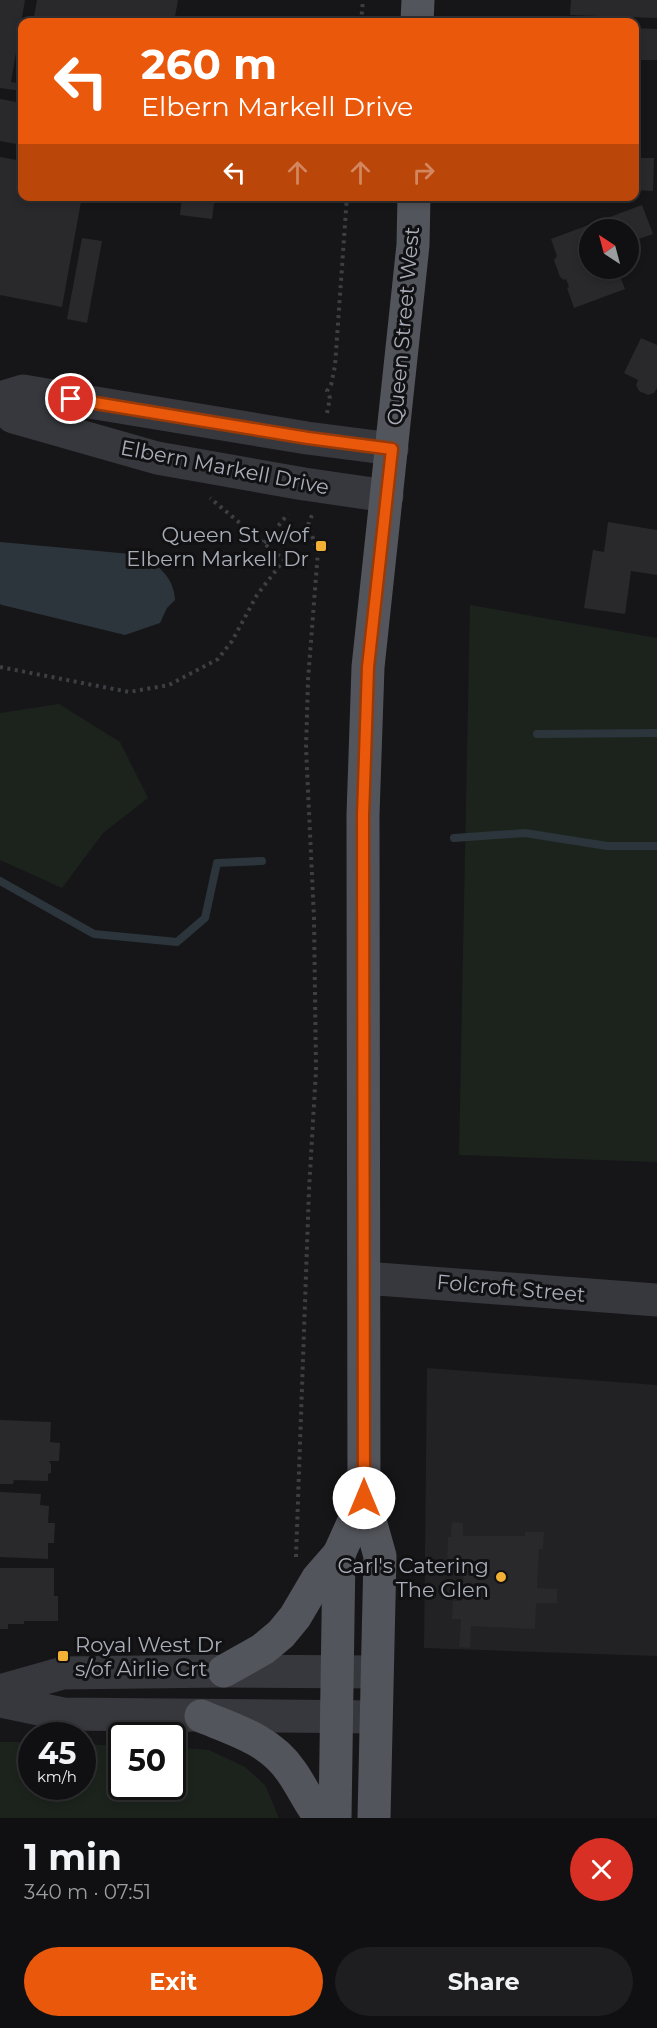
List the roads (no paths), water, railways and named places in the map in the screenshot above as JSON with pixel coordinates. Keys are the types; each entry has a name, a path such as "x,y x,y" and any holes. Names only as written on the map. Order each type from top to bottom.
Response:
{"main road":[{"path":"417,18 418,0"},
{"name":"Queen Street West","path":"374,1818 380,1556 364,1498 363,816 368,667 414,245 414,201"},
{"name":"Queen Street West","path":"335,1818 339,1554 364,1498"},
{"path":"224,1671 263,1649 281,1634 295,1617 318,1578 339,1554"},
{"path":"201,1716 254,1738 272,1750 292,1772 321,1818"}],"street":[{"name":"Elbern Markell Drive","path":"0,398 23,391 308,438 392,449"},
{"name":"Elbern Markell Drive","path":"0,404 13,417 157,458 387,496"},
{"name":"Folcroft Street","path":"364,1278 657,1300"},
{"path":"0,1691 63,1673 377,1672"},
{"path":"0,1701 63,1714 376,1717"}],"waterway":[{"path":"537,734 657,733"},
{"path":"454,838 525,833 607,846 657,846"},
{"path":"0,881 94,934 177,942 205,918 217,863 262,861"}],"place":[{"name":"Queen St w/of Elbern Markell Dr","path":"321,546"},
{"name":"Carl's Catering The Glen","path":"501,1577"},
{"name":"Royal West Dr s/of Airlie Crt","path":"63,1656"}]}
